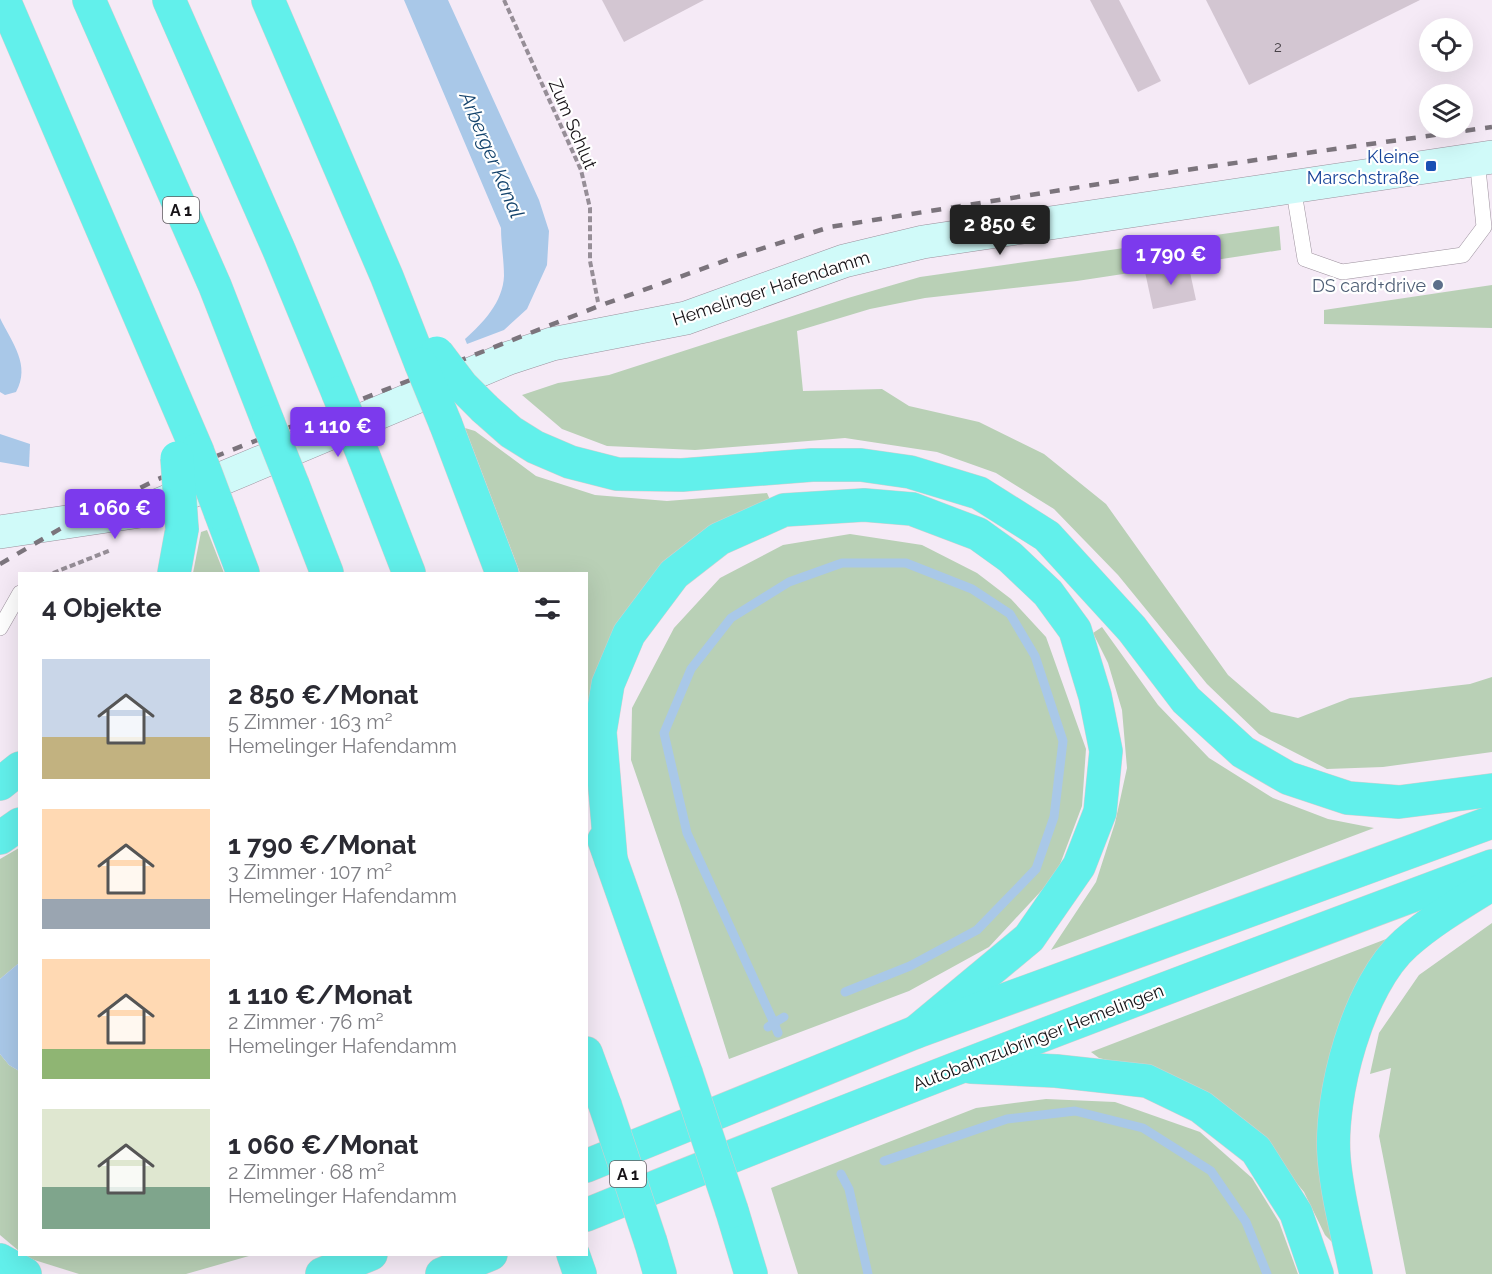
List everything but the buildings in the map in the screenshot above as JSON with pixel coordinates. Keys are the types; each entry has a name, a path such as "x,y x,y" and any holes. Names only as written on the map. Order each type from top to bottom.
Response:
{"highway":[{"path":"4,0 171,390 187,454 221,514 243,572"},
{"name":"A 1","path":"89,0 215,286 327,572"},
{"path":"169,0 279,250 409,572"},
{"path":"268,0 387,277 429,358 446,425 502,572"},
{"path":"429,358 462,386 485,410 535,447 570,462 617,474 682,476 801,466 861,465 910,472 979,493 1047,536 1132,629 1186,700 1242,752 1288,778 1348,798 1399,802 1492,790"},
{"path":"174,572 182,529 187,454"},
{"path":"611,860 600,732 608,684 628,634 674,574 719,539 784,510 864,505 912,509 978,534 1010,556 1048,593 1075,630 1095,696 1106,752 1100,812 1079,866 1029,938 916,1032"},
{"path":"0,784 18,770"},
{"path":"588,800 686,1073 751,1274"},
{"path":"588,1165 916,1032 1492,822"},
{"path":"0,838 18,825"},
{"name":"Autobahnzubringer Hemelingen","path":"588,1214 799,1128 1492,866"},
{"path":"1356,1274 1334,1157 1337,1102 1352,1031 1372,987 1404,944 1492,884"},
{"name":"A 1","path":"588,1058 660,1274"},
{"path":"961,1066 1056,1071 1147,1081 1201,1107 1256,1150 1296,1213 1317,1274"},
{"path":"322,1274 366,1256"},
{"path":"442,1274 486,1256"},
{"path":"492,1256 498,1274"},
{"path":"0,1260 25,1274"}],"street":[{"name":"Hemelinger Hafendamm","path":"0,532 147,510 509,358 552,344 605,336 686,318 844,261 923,242 1484,158"}],"lane":[{"path":"1293,186 1305,259 1342,272 1463,255 1484,227 1484,158"},
{"path":"0,628 18,596"}],"path":[{"name":"Zum Schlut","path":"504,0 581,170 590,208 590,261 605,336"},
{"path":"56,572 116,549"}],"green space":[{"path":"1279,226 1281,250 1077,281 925,298 870,309 797,331 803,391 882,389 909,406 979,422 1044,454 1106,504 1228,675 1271,712 1298,718 1350,698 1470,684 1492,677 1492,752 1383,767 1327,769 1259,734 1207,684 1118,575 1054,509 996,473 937,452 845,438 695,450 607,446 562,429 522,395 558,383 609,375 920,277"},
{"path":"1492,285 1492,328 1324,324 1324,310"},
{"path":"465,428 475,431 536,476 595,495 667,501 767,493 771,502 713,528 588,724 588,572 520,572"},
{"path":"207,530 224,572 193,572 201,532"},
{"path":"850,534 922,545 977,573 1011,599 1046,637 1086,749 1082,806 1056,875 989,947 909,991 729,1059 679,900 631,760 632,708 674,628 720,578 783,545"},
{"path":"1102,627 1158,705 1209,758 1273,798 1328,819 1374,828 1051,950 1096,882 1115,823 1127,768 1122,710 1108,663 1093,633"},
{"path":"18,849 18,964 0,979 0,859"},
{"path":"1492,923 1492,1274 1406,1274 1379,1136 1391,1068 1370,1074 1379,1033 1419,975"},
{"path":"1394,936 1335,1043 1322,1088 1320,1143 1335,1245 1325,1235 1304,1192 1254,1131 1156,1072 1099,1058 1091,1052"},
{"path":"0,1054 9,1065 18,1070 18,1250 0,1235"},
{"path":"1046,1099 1115,1102 1200,1132 1252,1178 1279,1222 1298,1274 798,1274 771,1188 976,1108"},
{"path":"26,1256 249,1256 186,1274 79,1274"}],"water":[{"name":"Arberger Kanal","path":"404,0 448,0 539,200 549,231 547,265 527,309 504,330 467,344 465,339 491,311 503,286 501,228"},
{"path":"0,318 18,354 22,373 16,392 5,395 0,392"},
{"path":"0,434 30,444 29,467 0,462"},
{"path":"18,964 18,1070 9,1065 0,1054 0,979"}],"waterway":[{"path":"784,1017 774,1023 687,833 664,733 691,669 731,618 789,582 842,563 906,563 972,589 1010,614 1035,656 1063,741 1054,817 1036,869 977,930 910,966 845,992"},
{"path":"768,1027 774,1023 778,1033"},
{"path":"884,1161 1007,1119 1075,1111 1143,1128 1211,1171 1246,1222 1267,1274"},
{"path":"841,1174 849,1189 868,1274"}],"railway":[{"path":"0,564 77,519 158,479 599,306 735,257 830,227 1199,168 1492,127"}],"place":[{"name":"Kleine Marschstraße","path":"1431,166"},
{"name":"DS card+drive","path":"1438,285"}]}
